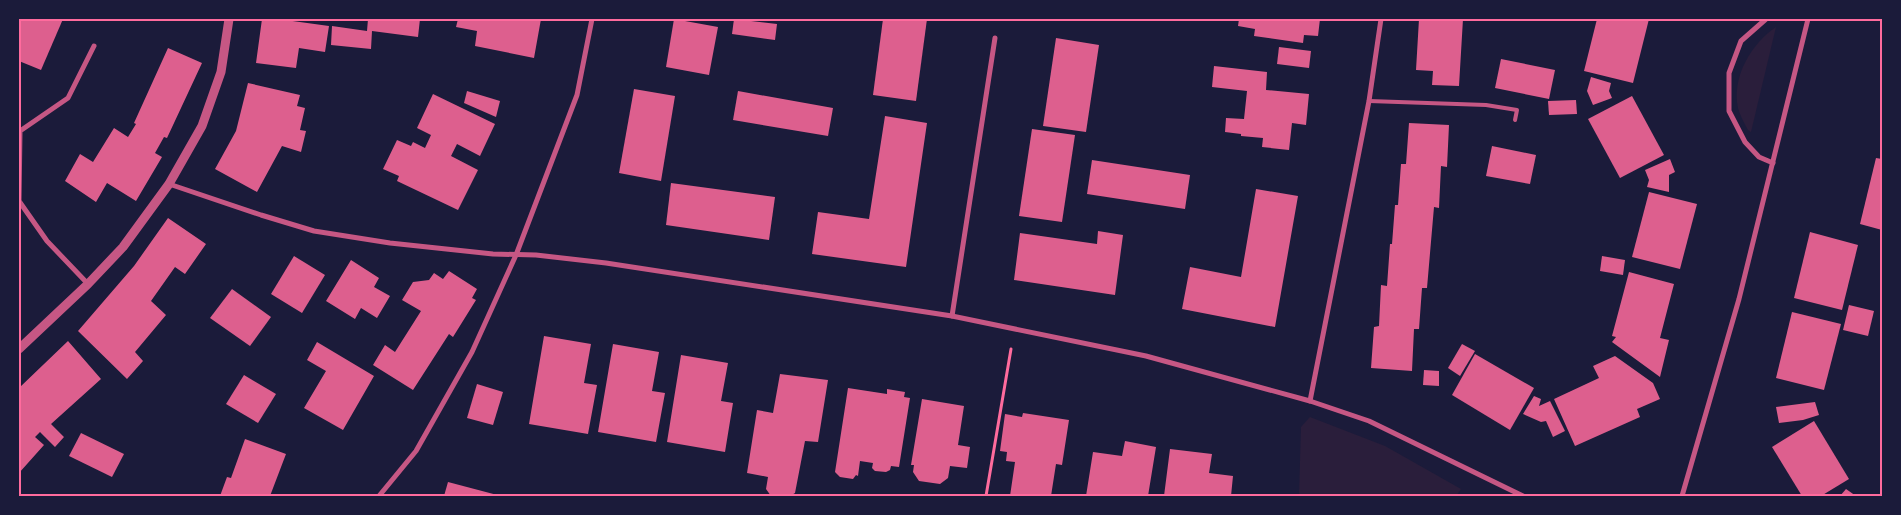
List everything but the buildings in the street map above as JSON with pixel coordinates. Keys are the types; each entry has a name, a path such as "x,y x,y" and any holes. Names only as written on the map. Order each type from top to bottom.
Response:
{"street":[{"path":"19,349 88,284 123,247 169,184 202,126 221,72 229,19"},
{"path":"379,496 416,451 472,352 516,256 577,96 592,19"},
{"path":"1310,401 1369,101 1381,19"},
{"path":"1766,19 1741,41 1729,73 1729,111 1745,142 1759,156 1773,163"},
{"path":"1682,496 1739,299 1808,19"},
{"path":"952,316 996,38"},
{"path":"88,284 47,241 19,201 20,131 68,98 94,46"},
{"path":"169,184 314,231 390,243 516,256 536,254 606,264 952,316 1146,356 1310,401 1369,421 1522,496"}],"lane":[{"path":"1369,101 1486,105 1518,110 1515,120"}],"path":[{"path":"986,496 1014,329"}],"shaded area":[{"path":"1776,27 1751,132 1748,130 1738,108 1738,85 1745,62 1752,51"},
{"path":"1310,417 1385,446 1461,489 1456,496 1299,496 1301,427"}]}
